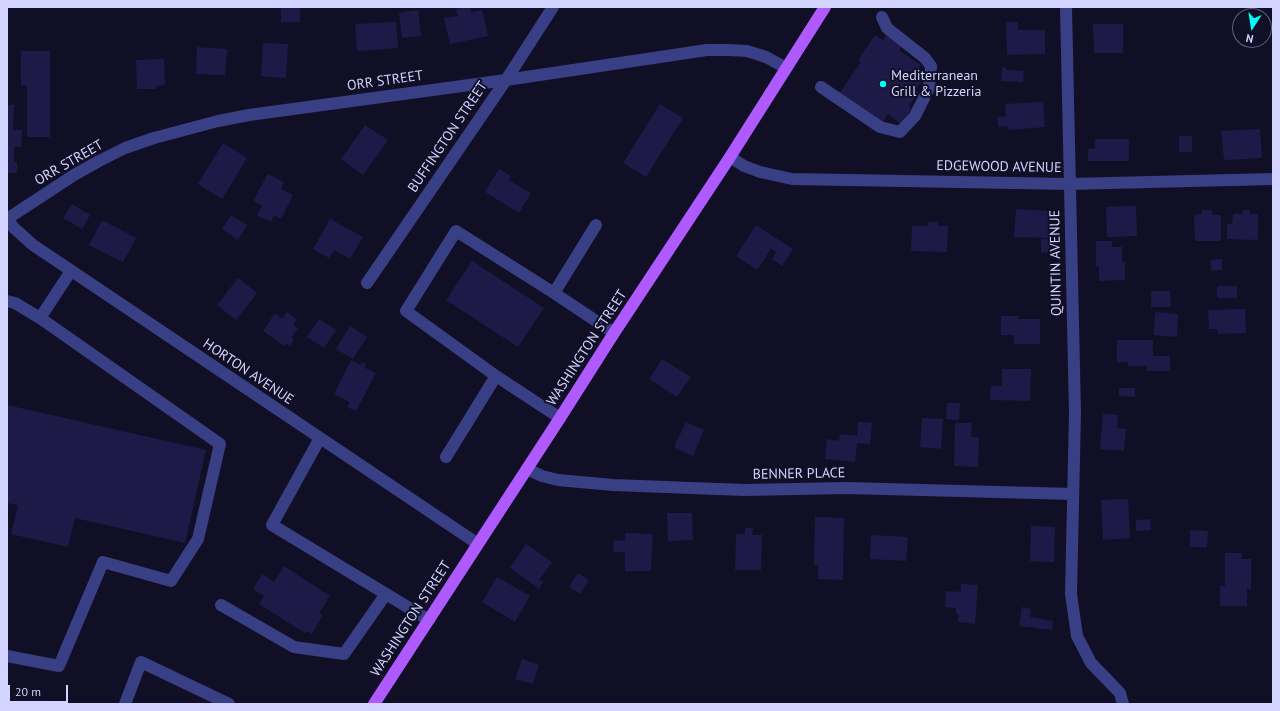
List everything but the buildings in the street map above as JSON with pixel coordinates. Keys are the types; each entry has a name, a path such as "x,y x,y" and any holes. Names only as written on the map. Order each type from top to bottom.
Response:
{"main road":[{"name":"WASHINGTON STREET","path":"374,704 825,7"}],"street":[{"name":"BUFFINGTON STREET","path":"367,283 506,80 553,7"},
{"name":"QUINTIN AVENUE","path":"1066,7 1075,413 1071,594 1077,636 1091,663 1120,693 1123,704"},
{"path":"821,87 880,127 900,132 915,116 929,88 931,66 925,58 887,28 882,17"},
{"name":"ORR STREET","path":"7,219 48,191 99,161 125,148 186,128 249,115 506,80 707,50 747,51 766,57 786,68"},
{"name":"EDGEWOOD AVENUE","path":"730,156 744,166 760,172 792,179 1069,184 1273,179"},
{"name":"HORTON AVENUE","path":"7,219 23,237 71,271 478,544"},
{"path":"554,292 596,225"},
{"path":"560,418 496,376 406,311 456,231 554,292 614,333"},
{"path":"40,318 71,271"},
{"path":"7,302 15,303 40,318 220,444 198,539 172,581 103,562 59,666 7,656"},
{"path":"446,457 496,376"},
{"path":"320,438 272,525 428,620"},
{"name":"BENNER PLACE","path":"527,469 542,476 558,480 613,485 744,490 847,488 1073,494"},
{"path":"221,605 294,647 344,654 386,594"},
{"path":"125,704 141,662 229,704"}],"place":[{"name":"Mediterranean Grill & Pizzeria","path":"883,84"}]}
